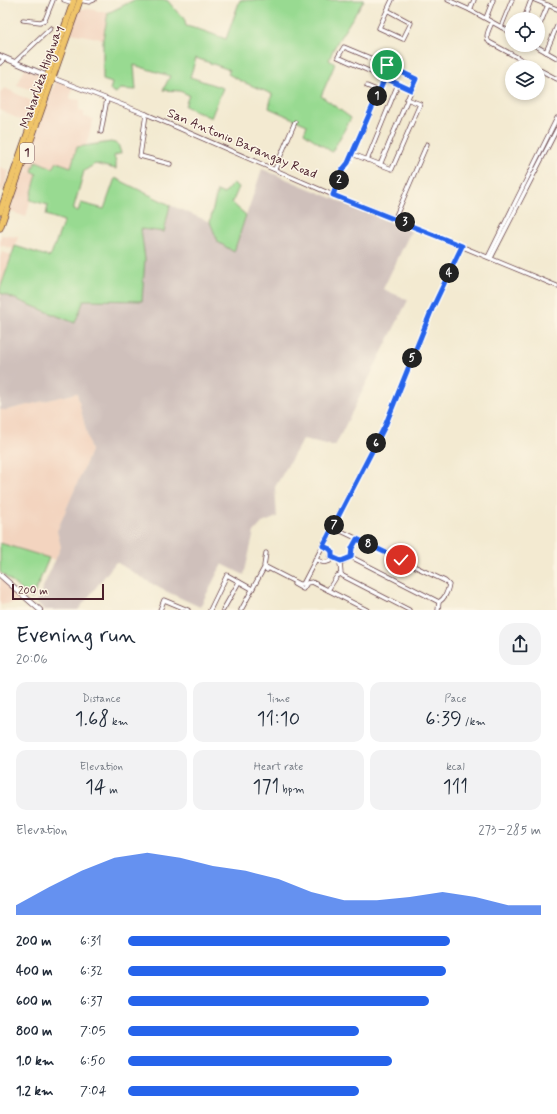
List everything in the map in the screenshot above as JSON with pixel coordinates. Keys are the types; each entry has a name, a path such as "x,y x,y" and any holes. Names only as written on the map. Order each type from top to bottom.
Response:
{"highway":[{"name":"Maharlika Highway","path":"0,228 5,196 54,78 80,0"},
{"name":"Maharlika Highway","path":"0,212 74,2"}],"street":[{"path":"23,20 43,22 53,0"},
{"path":"64,0 74,2"},
{"path":"80,0 89,2 94,0"},
{"path":"387,10 411,23 402,39 380,28 387,10 392,0"},
{"path":"448,0 486,18 505,29"},
{"path":"470,10 474,0"},
{"path":"486,18 493,0"},
{"path":"501,27 512,0"},
{"path":"527,12 531,0"},
{"path":"535,0 557,9"},
{"path":"545,12 548,5"},
{"path":"492,22 487,36 489,42 522,60"},
{"path":"557,26 546,52 557,58"},
{"path":"15,62 51,28"},
{"path":"380,165 416,79 344,47 338,57 411,90"},
{"path":"0,56 54,78"},
{"path":"0,63 5,58"},
{"path":"545,73 557,79"},
{"name":"San Antonio Barangay Road","path":"54,78 146,114 333,195 395,218 557,286"},
{"path":"333,195 343,169 352,154 385,78"},
{"path":"367,160 398,84"},
{"path":"367,86 379,91"},
{"path":"101,132 107,99"},
{"path":"352,154 392,169 420,104 408,99"},
{"path":"146,114 140,156 170,164"},
{"path":"490,257 557,118"},
{"path":"275,169 295,122"},
{"path":"490,257 557,129"},
{"path":"395,218 428,144"},
{"path":"266,554 264,566 299,584 303,584 385,426 432,309 462,246"},
{"path":"339,530 449,585 447,593 439,602 438,610"},
{"path":"351,557 352,548 357,539"},
{"path":"315,559 323,563 327,563 331,559 332,552 330,549 323,546"},
{"path":"331,559 341,561 351,557 439,602"},
{"path":"331,559 339,565"},
{"path":"341,561 339,565 343,576 409,610"},
{"path":"241,610 264,568 303,589 307,583 312,582 368,610"},
{"path":"328,590 337,576 341,574"},
{"path":"0,575 40,610"},
{"path":"210,610 227,575 252,589"},
{"path":"223,610 239,582"},
{"path":"160,610 164,600 177,608 188,610"}],"shaded area":[{"path":"77,9 90,9 108,13 103,39 71,33"},
{"path":"25,68 44,75 37,91 17,85"},
{"path":"56,80 72,86 70,99 80,100 79,110 84,111 84,117 93,119 86,146 77,147 71,167 53,168 36,161 32,171 24,168"},
{"path":"5,88 33,102 25,122 0,110 0,92"},
{"path":"0,167 9,171 3,191 0,190"},
{"path":"23,169 37,174 26,217 10,211"},
{"path":"262,169 411,231 383,289 408,300 335,446 303,439 275,487 277,517 262,523 254,532 244,575 222,564 200,607 161,589 116,562 78,610 44,610 36,603 61,547 57,531 91,451 77,393 7,410 0,410 1,293 84,300 141,301 145,259 141,229 164,232 170,205 210,222 218,242 234,252"},
{"path":"1,235 18,237 14,249 0,245"},
{"path":"2,252 11,255 0,288 0,258"},
{"path":"77,393 91,451 57,531 61,547 55,560 0,543 0,410 7,410"},
{"path":"0,580 3,580 19,595 21,602 0,605"}],"green space":[{"path":"134,0 167,0 178,13 184,17 186,26 226,39 240,0 364,0 333,50 329,60 335,64 321,96 351,118 332,152 304,133 307,125 269,108 272,94 228,74 230,70 196,58 190,77 223,88 211,118 185,106 189,95 180,91 163,90 170,76 134,65 136,90 120,89 116,93 110,90 112,83 103,80 103,39 108,13"},
{"path":"111,142 118,144 121,153 114,156 116,169 95,164 84,171 73,210 78,211 81,203 104,209 115,178 170,205 164,232 141,229 145,259 142,301 84,300 75,323 0,293 0,289 15,246 50,257 64,221 46,215 48,205 30,200 37,174 32,171 36,161 53,168 57,162 71,167 77,147"},
{"path":"233,183 239,187 232,203 246,215 234,252 218,242 210,222 217,191 224,194"},
{"path":"0,543 49,558 32,599 0,572"}],"route":[{"path":"387,65 416,79 411,90 385,78 348,163 343,169 333,195 462,246 432,309 385,426 323,546 330,549 332,552 332,557 341,561 351,557 352,548 357,539 401,560"}]}
